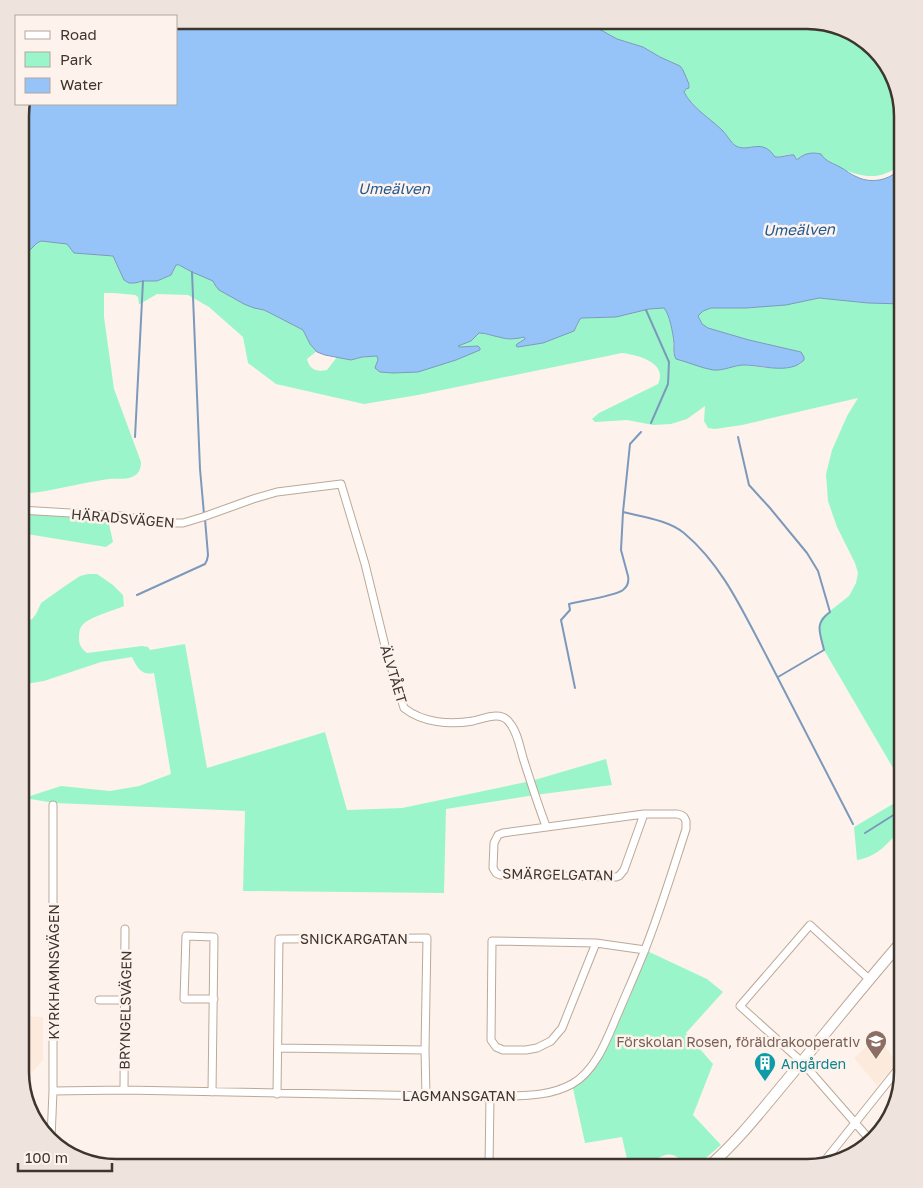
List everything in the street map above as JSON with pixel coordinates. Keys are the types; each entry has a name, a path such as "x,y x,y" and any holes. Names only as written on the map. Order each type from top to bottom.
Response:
{"street":[{"name":"HÄRADSVÄGEN","path":"29,511 121,516 162,523 183,523 277,492 341,484"},
{"name":"ÄLVTÅET","path":"341,484 365,564 387,654 404,708 411,714 421,718 451,723 468,722 494,716 507,719 511,723 518,742 546,826"},
{"name":"KYRKHAMNSVÄGEN","path":"51,1131 53,805"},
{"name":"SMÄRGELGATAN","path":"644,814 624,870 619,876 504,876 496,873 493,868 494,843 498,834 644,814 677,814 684,817 686,821"},
{"name":"LAGMANSGATAN","path":"52,1091 124,1090 490,1097 541,1094 558,1090 581,1078 601,1052 645,950 686,829 686,821"},
{"path":"867,1136 802,1062 740,1006 810,925 869,979"},
{"name":"BRYNGELSVÄGEN","path":"124,1090 126,929"},
{"path":"212,1092 214,999 214,937 186,936 184,999 214,999"},
{"name":"SNICKARGATAN","path":"277,1094 279,938 428,938 425,1050 426,1096"},
{"path":"596,943 562,1028 551,1041 537,1048 526,1050 503,1050 496,1047 491,1040 492,941 596,943 645,950"},
{"path":"717,1159 752,1122 894,950"},
{"path":"99,1000 124,1000"},
{"path":"278,1048 425,1050"},
{"path":"828,1156 894,1075"},
{"path":"489,1159 490,1097"}],"shaded area":[{"path":"29,1016 43,1017 43,1060 29,1075"},
{"name":"Förskolan Rosen, föräldrakooperativ","path":"878,1036 894,1059 894,1066 877,1086 854,1058"}],"green space":[{"path":"599,29 813,29 841,35 869,54 880,67 890,87 894,104 894,169 875,176 866,176 839,167 815,153 798,159 790,154 775,157 766,148 741,148 736,146 688,98 684,92 690,86 680,66 643,47 617,39"},
{"path":"41,241 67,244 74,253 113,256 124,280 135,283 157,281 171,275 176,265 202,275 254,308 264,310 303,330 310,344 317,351 307,359 308,363 312,368 320,371 327,370 337,357 351,360 377,356 377,370 393,373 478,346 460,347 458,345 471,341 479,333 506,338 524,337 525,339 517,344 516,346 518,347 543,343 577,327 582,318 616,317 649,309 665,308 672,330 673,353 719,370 735,365 782,368 801,364 801,352 708,328 702,324 698,316 703,311 711,308 786,305 819,298 894,304 894,770 824,650 819,625 821,618 849,596 856,583 858,573 837,527 828,501 826,474 832,450 847,416 858,398 742,425 715,429 708,428 704,421 705,406 687,419 671,424 653,425 627,420 595,422 592,419 599,413 658,384 660,376 659,370 655,365 643,358 622,353 418,395 364,404 276,384 248,363 243,337 209,307 188,295 157,294 139,304 138,297 135,295 104,293 104,317 114,389 141,462 140,469 138,473 129,478 109,479 29,493 29,249"},
{"path":"31,513 108,519 113,542 106,547 29,534 29,516"},
{"path":"97,574 123,595 124,606 94,617 84,623 79,633 79,639 82,648 87,653 142,646 148,647 150,650 185,644 207,768 325,732 347,810 402,808 531,781 606,759 612,785 446,809 444,893 243,891 245,811 55,803 29,799 29,796 61,786 110,791 139,786 171,774 154,673 143,672 132,657 101,662 44,681 29,684 29,620 36,614 41,603 80,576"},
{"path":"894,803 894,837 878,852 857,860 854,827"},
{"path":"645,950 707,979 723,992 686,1033 713,1064 693,1115 721,1145 704,1159 680,1159 672,1155 664,1155 657,1159 627,1159 622,1137 585,1143 572,1084 601,1052"}],"water":[{"name":"Umeälven","path":"178,29 599,29 617,39 643,47 680,66 689,84 689,88 684,92 687,98 723,131 736,146 741,148 765,148 775,157 794,155 796,159 803,155 821,154 827,161 863,179 883,179 894,174 894,304 819,298 786,305 711,308 703,311 698,316 702,324 708,328 801,352 804,360 798,365 783,368 744,365 713,370 676,359 671,325 664,308 649,309 616,317 582,318 574,331 543,343 518,347 516,346 517,344 525,339 524,337 509,339 479,333 471,341 458,346 478,346 480,350 456,360 418,372 380,372 375,368 378,360 377,356 351,360 317,352 310,344 303,330 264,310 244,304 219,290 213,281 179,265 176,265 171,275 157,281 129,283 124,280 113,256 74,253 67,244 41,241 29,251 30,105 178,105"}],"waterway":[{"path":"192,272 200,469 204,514"},
{"path":"135,437 143,281"},
{"path":"646,310 669,362 668,384 651,423"},
{"path":"575,688 561,620 570,610 569,604 613,594 623,590 627,585 628,576 621,550 623,512 630,444 641,432"},
{"path":"738,437 749,485 807,553 818,571 830,612 825,616 820,625 824,650 778,677"},
{"path":"623,512 655,520 678,529 698,546 721,574 749,622 853,824"},
{"path":"137,595 205,564 208,555 205,519"},
{"path":"865,833 894,815"}],"place":[{"name":"Förskolan Rosen, föräldrakooperativ","path":"876,1060"},
{"name":"Angården","path":"765,1082"}]}
